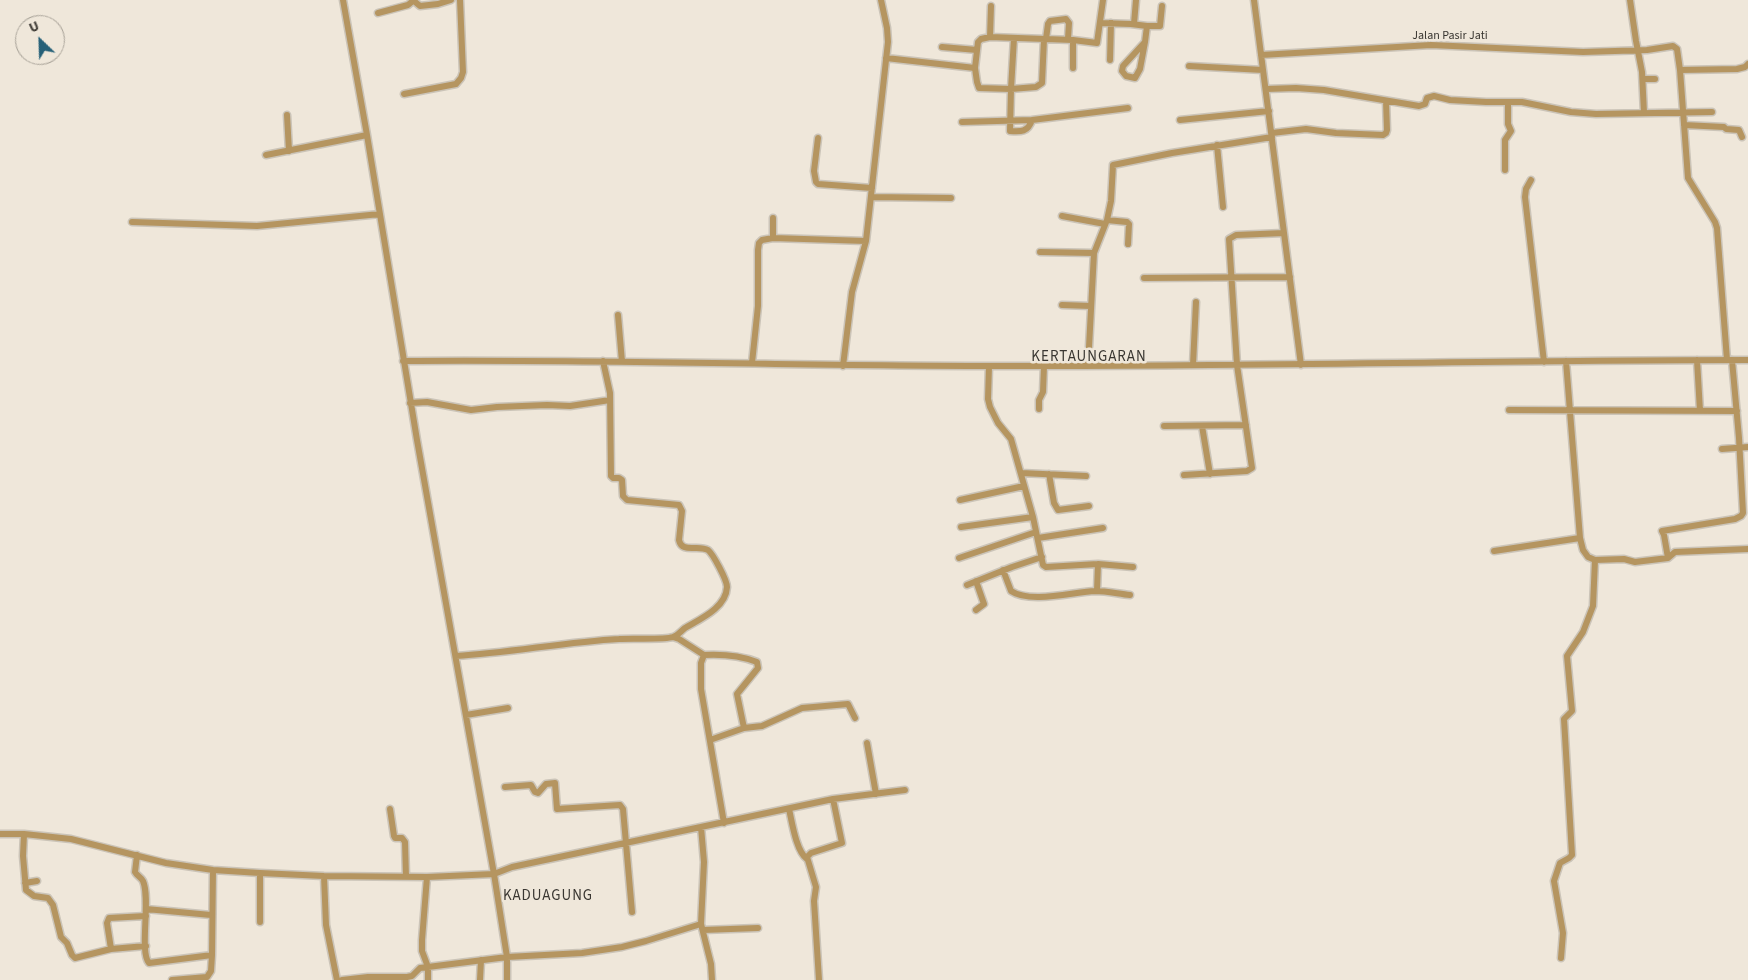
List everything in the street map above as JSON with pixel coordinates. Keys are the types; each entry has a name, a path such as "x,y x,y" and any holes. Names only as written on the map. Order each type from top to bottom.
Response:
{"street":[{"path":"343,0 368,135 410,403 494,874 507,957 506,980"},
{"path":"378,13 408,5 414,0 420,6 451,0"},
{"path":"404,94 456,84 462,78 460,0"},
{"path":"843,366 852,292 866,241 886,58 888,36 881,0"},
{"path":"1098,43 1103,0"},
{"path":"1134,24 1136,0"},
{"path":"1254,0 1301,365"},
{"path":"1630,0 1643,80 1644,113"},
{"path":"990,36 991,6"},
{"path":"1100,23 1160,26 1162,6"},
{"path":"1073,68 1071,39 1066,20 1050,21 1048,24 1045,39 1042,83 1036,87 1011,89 979,88 976,82 975,68 978,42 990,36 1014,38 1045,39 1071,39 1110,44"},
{"path":"1110,60 1111,23"},
{"path":"1145,42 1123,66 1122,71 1126,76 1134,78 1139,73 1145,42 1147,26"},
{"path":"1014,38 1010,134 1026,130 1032,120"},
{"name":"Jalan Pasir Jati","path":"1262,55 1431,45 1583,52 1647,50 1674,46 1678,53 1680,70"},
{"path":"942,47 977,50"},
{"path":"886,58 975,68"},
{"path":"1668,558 1662,531 1741,516 1743,509 1737,411 1717,228 1688,178 1680,70 1737,69 1748,64"},
{"path":"1189,66 1263,70"},
{"path":"1643,80 1655,79"},
{"path":"1266,89 1296,88 1324,90 1419,106 1425,104 1427,98 1434,96 1450,100 1522,102 1569,112 1589,114 1712,112"},
{"path":"1088,366 1094,253 1112,200 1113,165 1314,129 1336,133 1383,135 1386,133 1386,101"},
{"path":"1505,170 1505,140 1511,131 1508,124 1508,102"},
{"path":"962,122 1010,122 1128,108"},
{"path":"1180,120 1269,111"},
{"path":"287,115 290,151"},
{"path":"1684,125 1724,126 1726,129 1740,131 1742,137"},
{"path":"266,155 368,135"},
{"path":"818,138 814,175 818,184 872,188"},
{"path":"1217,146 1223,207"},
{"path":"1532,180 1526,189 1525,197 1544,362"},
{"path":"871,197 951,198"},
{"path":"132,222 257,226 380,214"},
{"path":"1062,216 1106,222 1127,222 1129,224 1128,244"},
{"path":"773,218 773,238"},
{"path":"1184,476 1247,471 1252,468 1237,365 1228,244 1231,236 1236,235 1284,233"},
{"path":"752,363 758,306 759,243 762,240 773,238 866,241"},
{"path":"1040,252 1094,253"},
{"path":"1144,278 1290,277"},
{"path":"1193,365 1196,302"},
{"path":"1062,305 1090,306"},
{"path":"618,315 622,362"},
{"path":"1697,360 1700,411"},
{"path":"403,361 603,361 843,366 1088,366 1748,360"},
{"path":"603,361 610,400 611,476 622,480 623,498 679,505 682,511 678,540 680,545 683,548 703,549 710,552 727,585 725,594 716,609 673,637"},
{"path":"1566,361 1580,538 1583,550 1588,558 1595,560 1624,559 1635,562 1668,558 1675,552 1748,549"},
{"path":"990,366 988,399 990,407 998,422 1011,439 1033,517 1044,565 1046,567 1098,564 1133,567"},
{"path":"1039,409 1039,400 1044,389 1044,366"},
{"path":"410,403 427,402 476,410 497,406 547,404 570,406 610,400"},
{"path":"1509,410 1737,411"},
{"path":"1164,426 1246,425"},
{"path":"1202,426 1210,474"},
{"path":"1722,449 1748,448"},
{"path":"1021,473 1086,476"},
{"path":"1049,474 1054,503 1058,510 1089,506"},
{"path":"960,500 1024,486"},
{"path":"961,527 1033,517"},
{"path":"959,558 1037,535 1103,528"},
{"path":"1494,551 1580,538"},
{"path":"966,585 1042,557"},
{"path":"1560,958 1562,933 1554,881 1560,863 1572,854 1564,719 1572,709 1567,656 1583,632 1593,606 1595,560"},
{"path":"1098,564 1098,591"},
{"path":"1003,570 1011,591 1016,594 1051,596 1098,591 1130,595"},
{"path":"976,581 984,604 976,610"},
{"path":"456,656 481,655 619,639 673,637 704,655 727,653 758,662 758,668 737,694 744,728"},
{"path":"704,655 701,689 724,823"},
{"path":"710,740 744,728 762,726 802,708 811,706 848,704 855,718"},
{"path":"466,715 508,708"},
{"path":"867,742 876,794"},
{"path":"505,787 530,786 538,793 546,784 554,783 557,809 620,805 623,809 632,912"},
{"path":"0,834 71,838 166,863 213,870 324,876 428,877 494,874 512,867 625,842 833,799 905,790"},
{"path":"807,859 811,853 842,843 833,799"},
{"path":"390,808 394,836 395,838 402,838 405,842 406,877"},
{"path":"789,809 796,836 803,856 807,859 816,887 814,901 820,980"},
{"path":"701,827 704,862 702,927 711,964 712,980"},
{"path":"24,834 23,856 26,890 30,894 48,898 53,905 61,937 67,943 75,958 111,949 146,946"},
{"path":"136,855 134,868 137,876 143,881 146,913 146,960 149,963 212,955"},
{"path":"172,980 210,976 213,870"},
{"path":"260,873 260,922"},
{"path":"324,876 326,925 337,980"},
{"path":"428,877 422,946 428,967 428,980"},
{"path":"25,883 37,881"},
{"path":"111,949 107,923 109,918 146,913 212,915"},
{"path":"342,980 368,977 403,978 412,976 416,970 428,967 507,957 582,953 622,947 702,927 758,928"},
{"path":"480,980 481,960"}],"district":[{"name":"KERTAUNGARAN","path":"1089,358"},
{"name":"KADUAGUNG","path":"548,897"}]}
